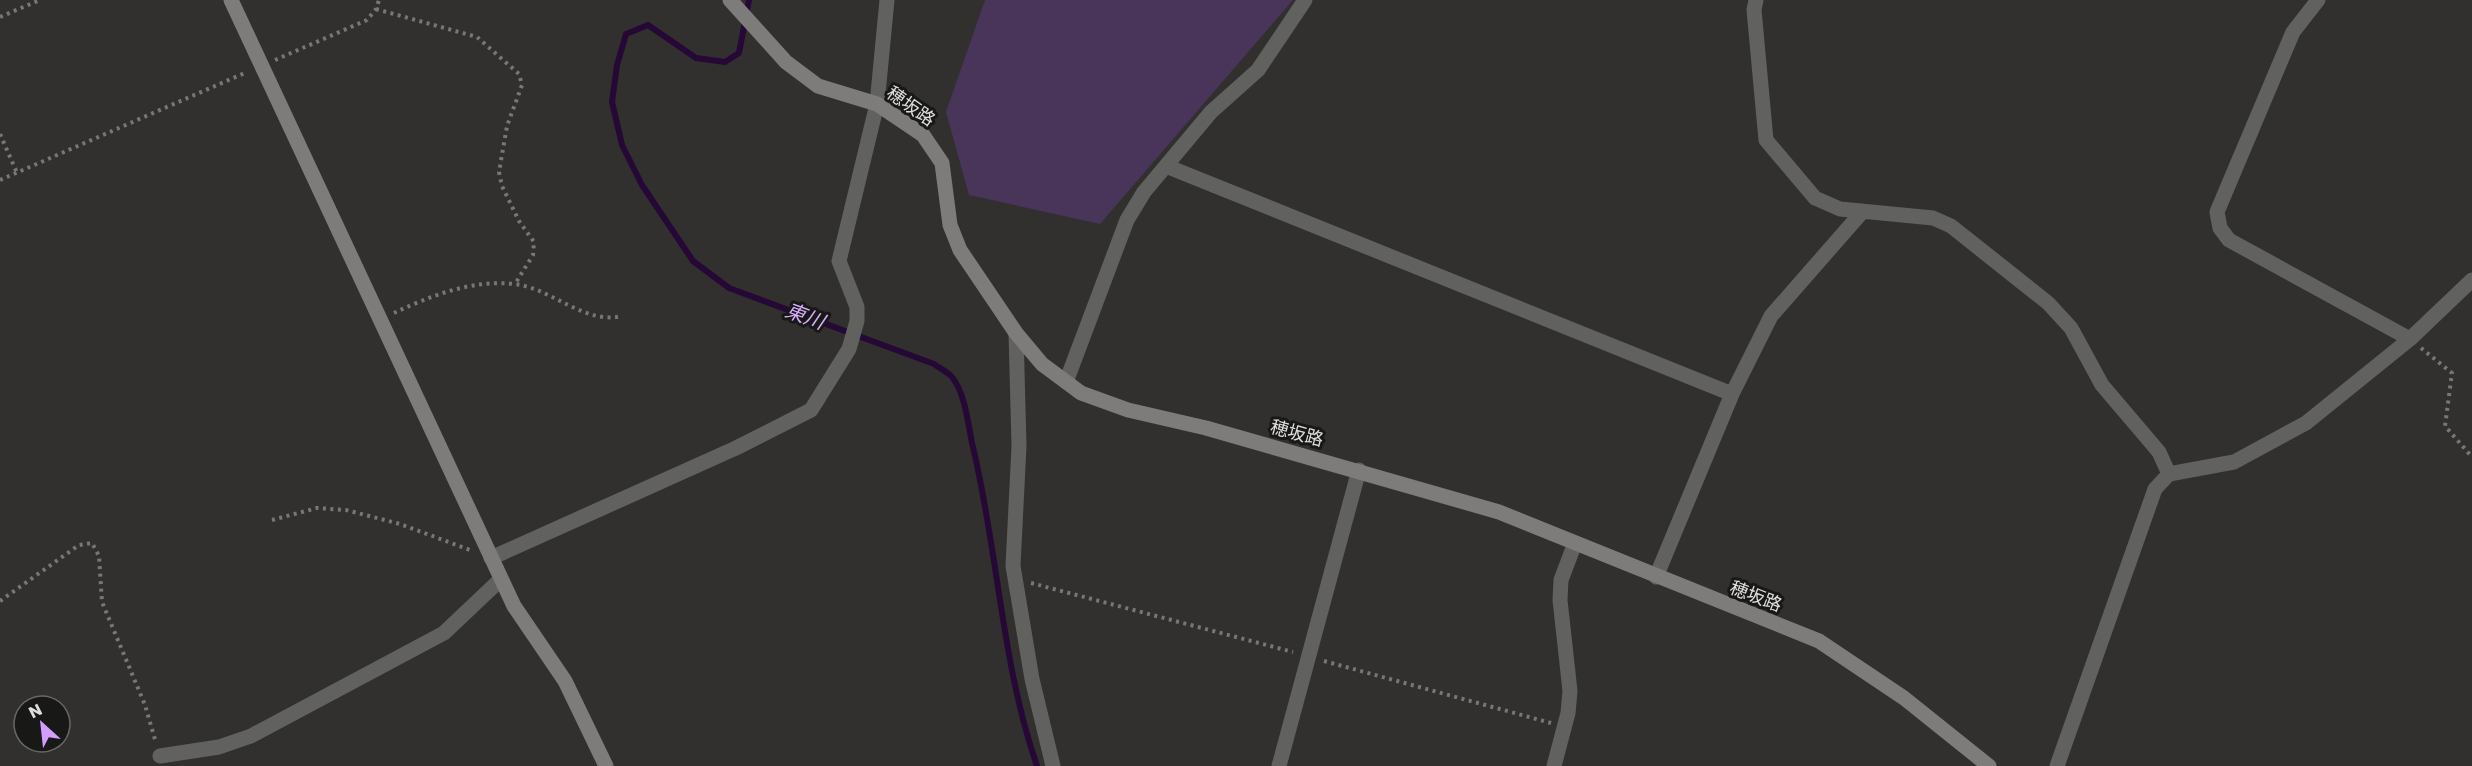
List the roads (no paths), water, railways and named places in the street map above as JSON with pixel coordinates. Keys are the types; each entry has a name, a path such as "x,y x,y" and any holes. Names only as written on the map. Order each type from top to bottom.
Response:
{"main road":[{"path":"231,0 514,606 565,681 606,766"},
{"name":"穂坂路","path":"733,4 786,62 818,86 877,104 923,135 942,163 950,225 960,250 1016,333 1042,364 1081,393 1128,410 1206,428 1359,470 1499,512 1819,641 1904,698 1989,766"}],"street":[{"path":"490,554 736,448 811,410 849,349 856,321 857,307 839,261 877,104 887,0"},
{"path":"1066,382 1127,220 1144,192 1211,112 1258,70 1305,0"},
{"path":"1756,0 1754,10 1766,140 1815,198 1840,209 1933,218 1951,226 2048,303 2071,328 2102,386 2159,452 2169,474"},
{"path":"2318,0 2293,32 2217,212 2220,228 2229,240 2410,339"},
{"path":"1166,166 1732,394"},
{"path":"1656,577 1732,394 1772,316 1863,211"},
{"path":"2057,766 2155,489 2169,474 2234,462 2306,423 2410,339 2472,280"},
{"path":"1016,333 1019,446 1015,493 1015,579 1032,679 1053,766"},
{"path":"1280,766 1359,470"},
{"path":"1554,766 1570,691 1560,600 1561,580 1575,543"},
{"path":"160,756 219,747 252,736 444,633 501,579"}],"waterway":[{"name":"東川","path":"749,0 739,53 725,62 696,58 648,25 626,34 617,65 612,102 622,145 642,185 693,261 729,288 934,364 950,375 960,391 965,408 981,483 1015,687 1037,766"}]}
